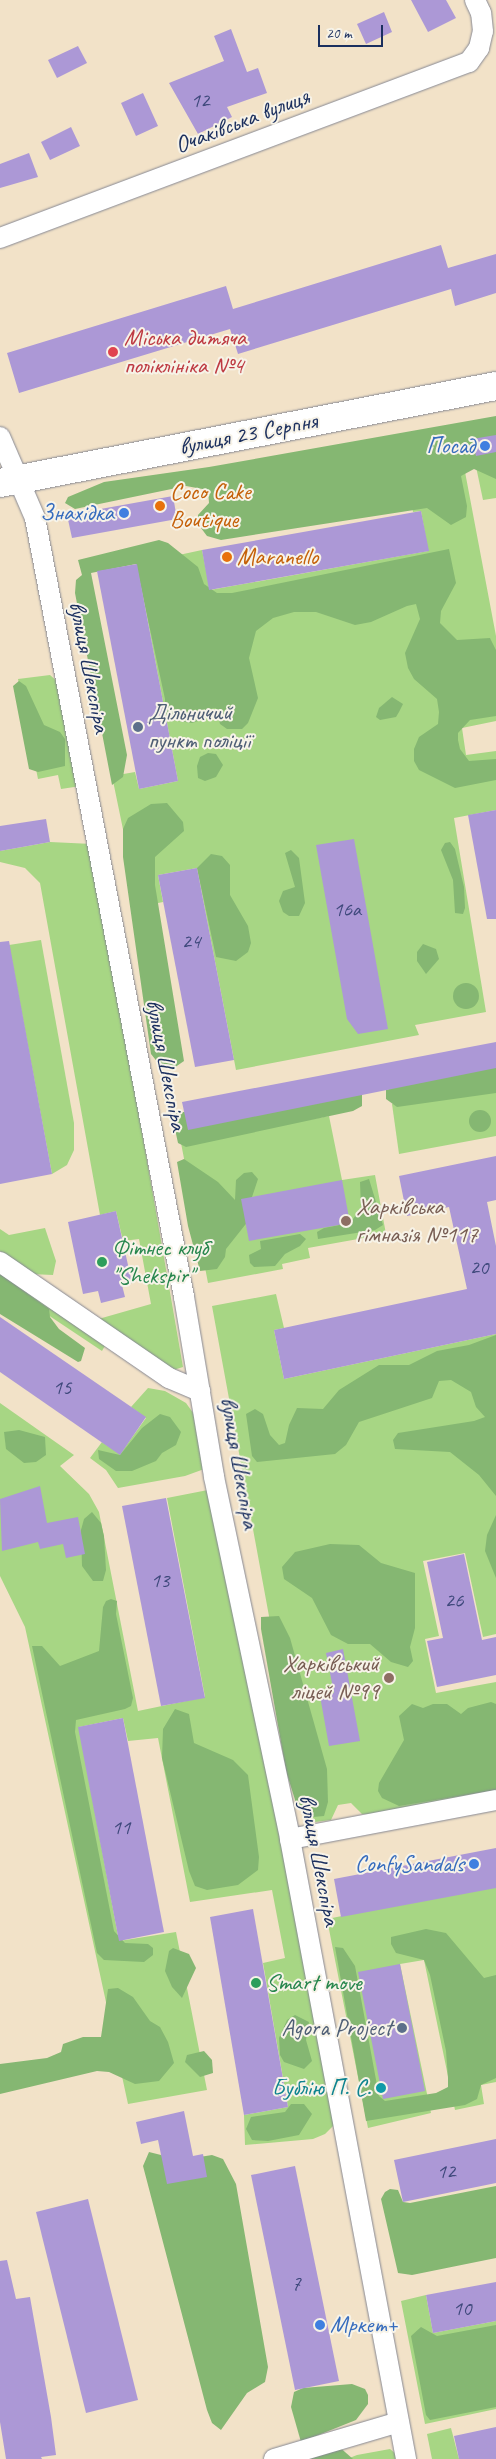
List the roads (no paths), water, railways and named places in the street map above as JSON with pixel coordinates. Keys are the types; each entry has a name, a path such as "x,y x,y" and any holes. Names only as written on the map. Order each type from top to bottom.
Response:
{"street":[{"name":"Очаківська вулиця","path":"0,238 469,62 479,48 483,31 481,14 476,0"},
{"name":"вулиця 23 Серпня","path":"8,481 496,386"},
{"name":"вулиця Шекспіра","path":"0,437 8,481 35,518 141,1065 214,1477 290,1839 406,2459"},
{"path":"0,1262 181,1386 200,1392"},
{"path":"290,1839 496,1800"},
{"path":"274,2459 399,2422"}],"place":[{"name":"Міська дитяча поліклініка №4","path":"113,352"},
{"name":"Посад","path":"485,446"},
{"name":"Coco Cake Boutique","path":"160,506"},
{"name":"Знахідка","path":"124,513"},
{"name":"Maranello","path":"227,557"},
{"name":"Дільничий пункт поліції","path":"138,727"},
{"name":"Харківська гімназія №117","path":"346,1221"},
{"name":"Фітнес клуб \"Shekspir\"","path":"102,1262"},
{"name":"Харківський ліцей №99","path":"389,1678"},
{"name":"ConfySandals","path":"474,1864"},
{"name":"Smart move","path":"256,1983"},
{"name":"Agora Project","path":"402,2028"},
{"name":"Бублію П. С.","path":"381,2088"},
{"name":"Мркет+","path":"320,2325"}]}
